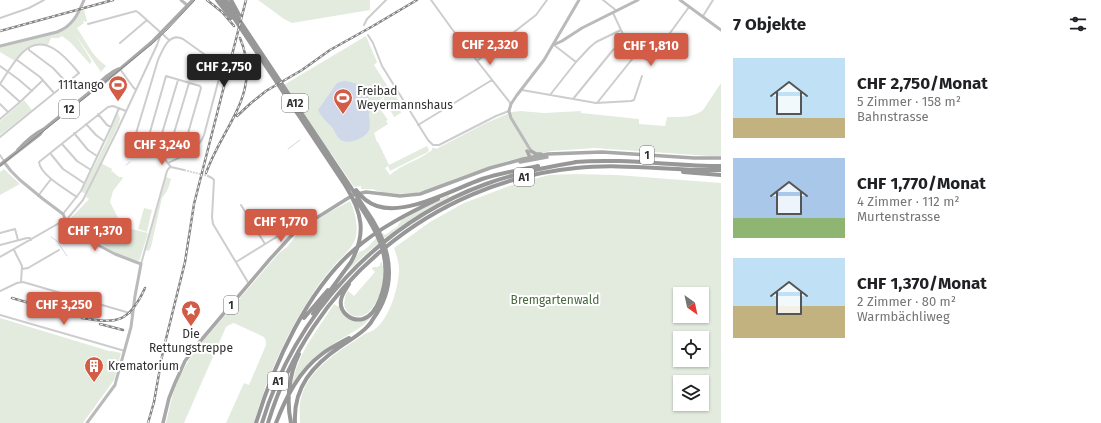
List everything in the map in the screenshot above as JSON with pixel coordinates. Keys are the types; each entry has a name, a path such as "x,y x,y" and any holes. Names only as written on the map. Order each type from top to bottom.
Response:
{"highway":[{"path":"217,0 256,48"},
{"name":"A12","path":"222,0 333,159 358,200"},
{"name":"A12","path":"226,0 349,191 358,200"},
{"path":"230,0 256,48"},
{"name":"A1","path":"262,423 275,386 292,351 316,314 334,291 376,248 411,222 447,201 485,184 531,170 577,162 593,160 721,166"},
{"path":"358,200 386,208 396,208 421,203 490,177 543,165 577,162"},
{"name":"A1","path":"268,423 275,402 298,350 341,290 366,264 395,239 431,215 474,194 506,182 540,173 585,167 616,166 721,170"},
{"path":"665,168 682,172 721,175"},
{"path":"256,423 266,394 294,331 315,296 333,271 370,237 426,205 466,186"},
{"path":"295,423 295,412 298,397 301,388 309,375 316,366 330,354 369,326 384,302 388,289 390,269 386,256 375,226 358,200"},
{"path":"292,351 293,346 314,312 354,257 358,248 361,236 361,221 358,200"},
{"path":"366,264 360,273 348,285 342,298 341,304 343,312 354,319 367,317 373,312 377,305 383,291 385,281 386,256"},
{"path":"282,357 306,315 338,280"},
{"path":"276,423 284,403 306,368 322,354 357,333 373,319"},
{"path":"291,423 289,404 291,377 298,356 312,329"}],"main road":[{"name":"12","path":"0,165 40,134 44,129 115,70 120,68 151,43 193,0"},
{"path":"529,151 536,154 548,154"},
{"path":"529,151 531,158"},
{"path":"523,159 529,151"},
{"name":"1","path":"505,164 548,154 564,153 602,152 694,158 721,158"},
{"name":"1","path":"163,423 171,392 185,362 197,345 297,230 341,202 359,193 372,192 400,196 417,195 505,164 523,159 564,153"}],"street":[{"path":"0,18 29,8 44,0"},
{"path":"0,46 60,31 70,25 77,16 84,0"},
{"path":"364,25 367,19 386,0"},
{"path":"431,0 511,104"},
{"path":"477,61 536,15 547,0"},
{"path":"529,151 511,118 509,111 511,104 520,90 542,63 579,0"},
{"path":"602,0 617,11"},
{"path":"553,45 561,42 582,28 637,0"},
{"path":"680,0 721,30"},
{"path":"702,16 713,0"},
{"path":"182,1 187,5"},
{"path":"613,13 626,39 637,53 647,60 651,59 689,7"},
{"path":"88,24 135,11 169,40"},
{"path":"120,44 147,20"},
{"path":"550,95 576,62 592,45 621,30"},
{"path":"0,257 70,216 83,200 126,112 157,45 161,33"},
{"path":"368,35 373,43 382,66 418,125 432,144 439,145 509,111"},
{"path":"168,163 195,148 203,139 221,70 218,64 182,38 176,37 169,40 158,60 135,141 158,151 182,155"},
{"path":"573,99 599,66 616,47 626,39"},
{"path":"0,137 79,73 65,58 47,45 29,48 23,52 0,84 20,102"},
{"path":"553,45 576,62"},
{"path":"29,48 53,68 67,83"},
{"path":"597,103 637,53"},
{"path":"17,60 33,71 54,93"},
{"path":"0,66 32,91"},
{"path":"120,68 136,90"},
{"path":"146,146 166,76 200,86 201,88 182,155"},
{"path":"520,90 597,103 632,101 634,100 642,76"},
{"path":"0,119 43,80"},
{"path":"158,151 178,80"},
{"path":"418,125 492,80"},
{"path":"168,153 189,83"},
{"path":"0,104 8,112"},
{"path":"84,197 81,195 78,196 51,179 39,164 40,161 110,106 119,108 126,112"},
{"path":"64,214 78,196 119,108"},
{"path":"98,114 107,125 111,127"},
{"path":"86,124 104,142"},
{"path":"74,134 88,150 97,156"},
{"path":"62,143 77,161 90,170"},
{"path":"158,151 171,167 184,170"},
{"path":"50,153 63,169 84,184"},
{"path":"0,155 17,178 38,196 64,214 66,221 74,228 98,245 115,254 141,264"},
{"path":"87,423 116,384 131,327 141,264 167,172 171,167"},
{"path":"208,176 214,180 212,223 249,284"},
{"path":"38,196 51,179"},
{"path":"240,205 265,244"},
{"path":"236,262 297,224 298,222 292,213"},
{"path":"0,233 15,229 18,240"},
{"path":"0,245 28,238 31,240"},
{"path":"14,250 22,264 21,282"},
{"path":"22,269 26,269 59,250"},
{"path":"0,291 21,282 133,314"},
{"path":"0,315 125,351"}],"green space":[{"path":"258,0 370,0 370,10 292,23"},
{"path":"80,10 84,10 87,21 83,21 84,23 77,28 93,53 106,66 101,72 75,34 91,60 90,64 70,42 62,36 59,38 51,38 48,45 43,44 29,47 21,53 15,61 0,52 0,46 64,29"},
{"path":"366,36 377,62 374,65 390,90 388,91 390,95 394,93 403,108 400,110 401,113 394,117 388,106 382,100 384,97 378,101 383,109 381,110 388,120 386,121 388,124 374,133 389,165 427,146 429,150 428,152 390,171 388,166 385,168 390,175 399,168 427,154 432,150 432,148 436,149 486,123 512,112 520,111 544,113 581,111 581,113 639,119 639,124 665,126 667,117 690,116 703,110 721,83 721,156 594,148 551,151 507,161 457,178 435,188 416,193 384,193 372,189 361,189 361,186 354,187 282,86"},
{"path":"24,100 32,110 0,135 0,121"},
{"path":"118,113 120,118 119,123 87,191 83,193 82,191 106,142"},
{"path":"101,163 112,169 111,173 112,171 119,177 123,178 113,191 110,202 118,218 128,228 148,233 139,261 118,254 88,237 69,220 89,199 86,197"},
{"path":"4,169 20,184 0,195 0,172"},
{"name":"Bremgartenwald","path":"575,174 617,175 721,183 721,423 300,423 301,398 311,377 337,353 366,333 373,330 386,316 397,287 399,269 394,248 430,222 464,203 512,185 549,175"},
{"path":"166,177 171,179 168,189 162,198 151,247 149,251 145,250"},
{"path":"449,195 449,197 421,213 382,240 347,272 359,252 369,246 381,232 385,235 398,226 403,218"},
{"path":"350,201 354,210 357,227 354,242 317,287 288,335 265,387 254,423 226,423 244,383 249,385 266,345 266,341 264,337 234,323 226,327 184,423 166,423 172,397 179,377 190,358 203,341 298,233 328,213"},
{"path":"144,208 152,210 147,232 138,229"},
{"path":"382,262 384,272 383,281 380,293 374,305 370,311 365,314 360,316 351,315 344,305 348,291 354,296 375,272 372,269 373,267 380,266 380,263"},
{"path":"339,303 346,316 363,320 378,305 369,320 364,325 332,345 304,370 292,385 299,362 309,342 334,304 339,306"},
{"path":"0,318 109,351 121,353 114,380 83,423 0,423"}],"water":[{"path":"344,81 357,84 362,87 366,91 369,102 369,130 365,136 350,142 339,139 332,127 318,110 337,83"}],"waterway":[{"path":"288,149 300,140"},
{"path":"126,165 130,162"},
{"path":"51,237 57,241 67,256"}],"tunnel":[{"path":"184,170 208,176"}],"tram line":[{"path":"0,166 152,44 195,0"}],"railway":[{"path":"0,31 113,0"},
{"path":"207,0 222,12 234,26"},
{"path":"148,423 154,402 163,351 185,262 194,204 246,0"},
{"path":"237,116 266,91 302,70 330,50 417,0"},
{"path":"206,173 213,156 238,108 244,92 247,76 246,58 240,38"},
{"path":"82,318 104,321 121,318 133,308 145,288"},
{"path":"12,298 71,315"},
{"path":"73,314 78,298"},
{"path":"100,324 123,330"}],"place":[{"name":"111tango","path":"118,102"},
{"name":"Freibad Weyermannshaus","path":"343,115"},
{"name":"Die Rettungstreppe","path":"191,327"},
{"name":"Krematorium","path":"94,383"}]}
